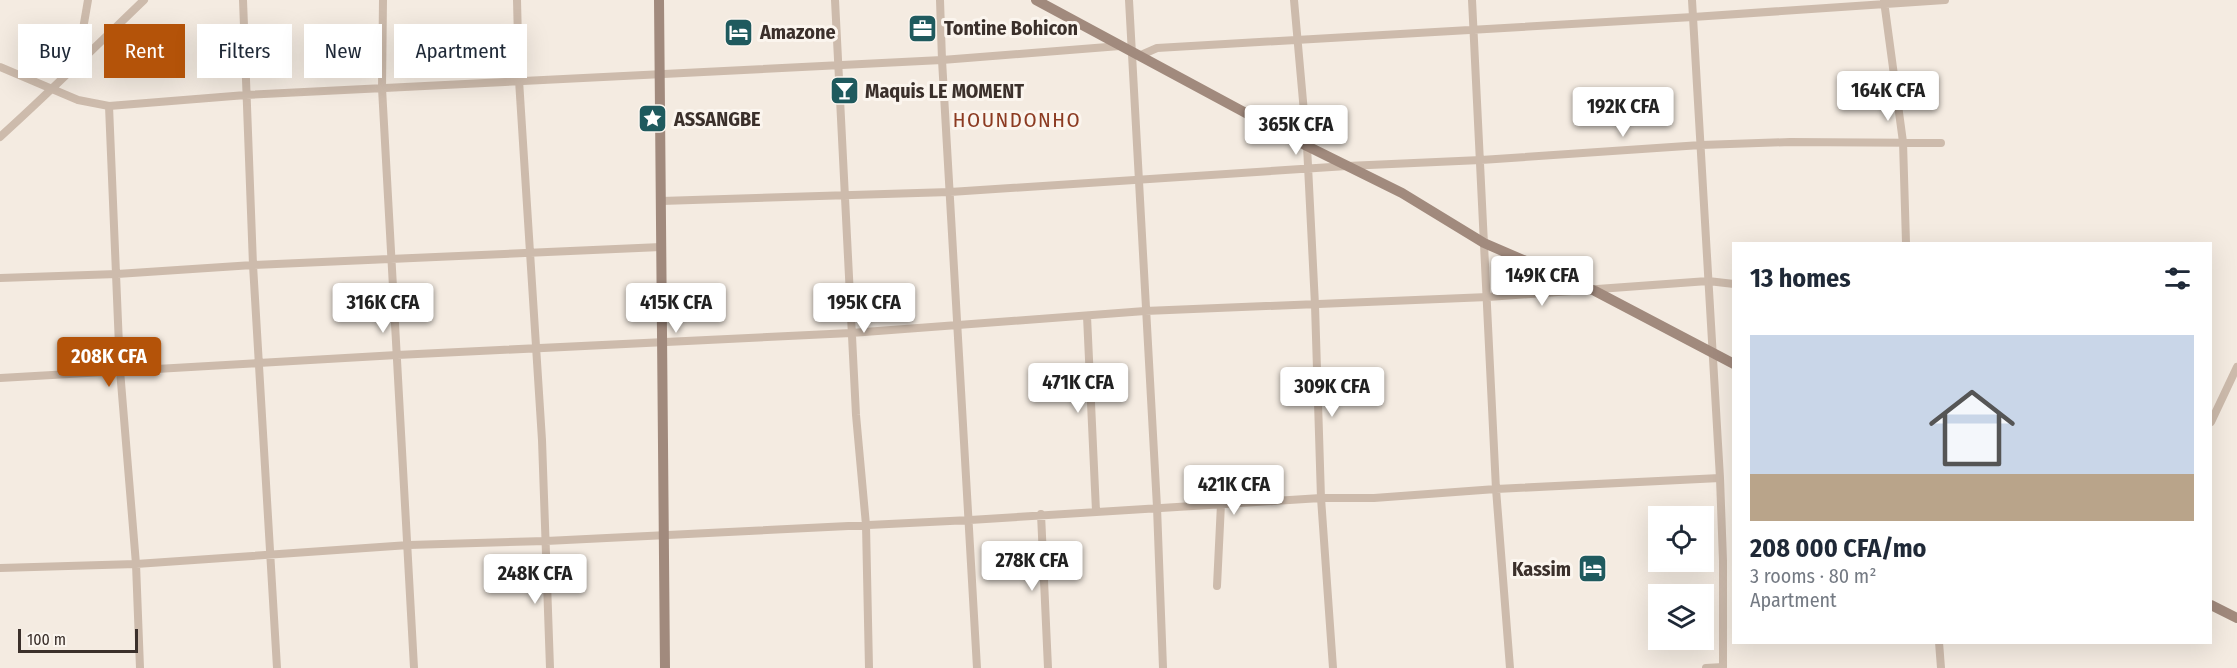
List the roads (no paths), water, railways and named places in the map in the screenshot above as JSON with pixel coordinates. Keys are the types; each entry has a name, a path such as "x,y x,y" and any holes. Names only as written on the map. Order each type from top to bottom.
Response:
{"main road":[{"path":"659,0 665,668"},
{"path":"1036,0 1307,146 1402,193 1484,243 1594,291 1732,363"},
{"path":"2212,606 2237,618"}],"street":[{"path":"84,24 88,0"},
{"path":"92,48 144,0"},
{"path":"243,0 253,265 277,668"},
{"path":"383,0 382,88 414,668"},
{"path":"517,0 519,80 537,348 550,668"},
{"path":"835,0 851,333 866,525 869,668"},
{"path":"940,0 977,668"},
{"path":"1129,0 1157,507 1163,668"},
{"path":"1294,0 1307,146 1316,305 1321,498 1333,668"},
{"path":"1472,0 1482,160 1496,489 1510,668"},
{"path":"1692,0 1724,561 1723,668 1706,668"},
{"path":"0,67 78,100 109,106 246,95 519,80 1297,41 1692,17 1884,2 1945,0"},
{"path":"1884,2 1903,142 1906,242"},
{"path":"0,137 64,78"},
{"path":"109,106 120,370 136,564 140,668"},
{"path":"661,201 950,192 1701,145 1790,142 1941,143"},
{"path":"0,278 661,247"},
{"path":"0,378 398,355 851,333 1145,311 1488,297 1708,282 1732,284"},
{"path":"1087,316 1096,511"},
{"path":"2212,420 2237,368"},
{"path":"0,568 136,564 409,545 546,541 970,520 1157,507 1321,498 1374,498 1496,489 1720,478"},
{"path":"1217,586 1221,504"},
{"path":"1041,514 1048,668"},
{"path":"1939,644 1941,668"}],"place":[{"name":"Tontine Bohicon","path":"923,28"},
{"name":"Amazone","path":"739,32"},
{"name":"Maquis LE MOMENT","path":"844,91"},
{"name":"ASSANGBE","path":"653,119"},
{"name":"Kassim","path":"1592,569"}],"district":[{"name":"HOUNDONHO","path":"1017,120"}]}
